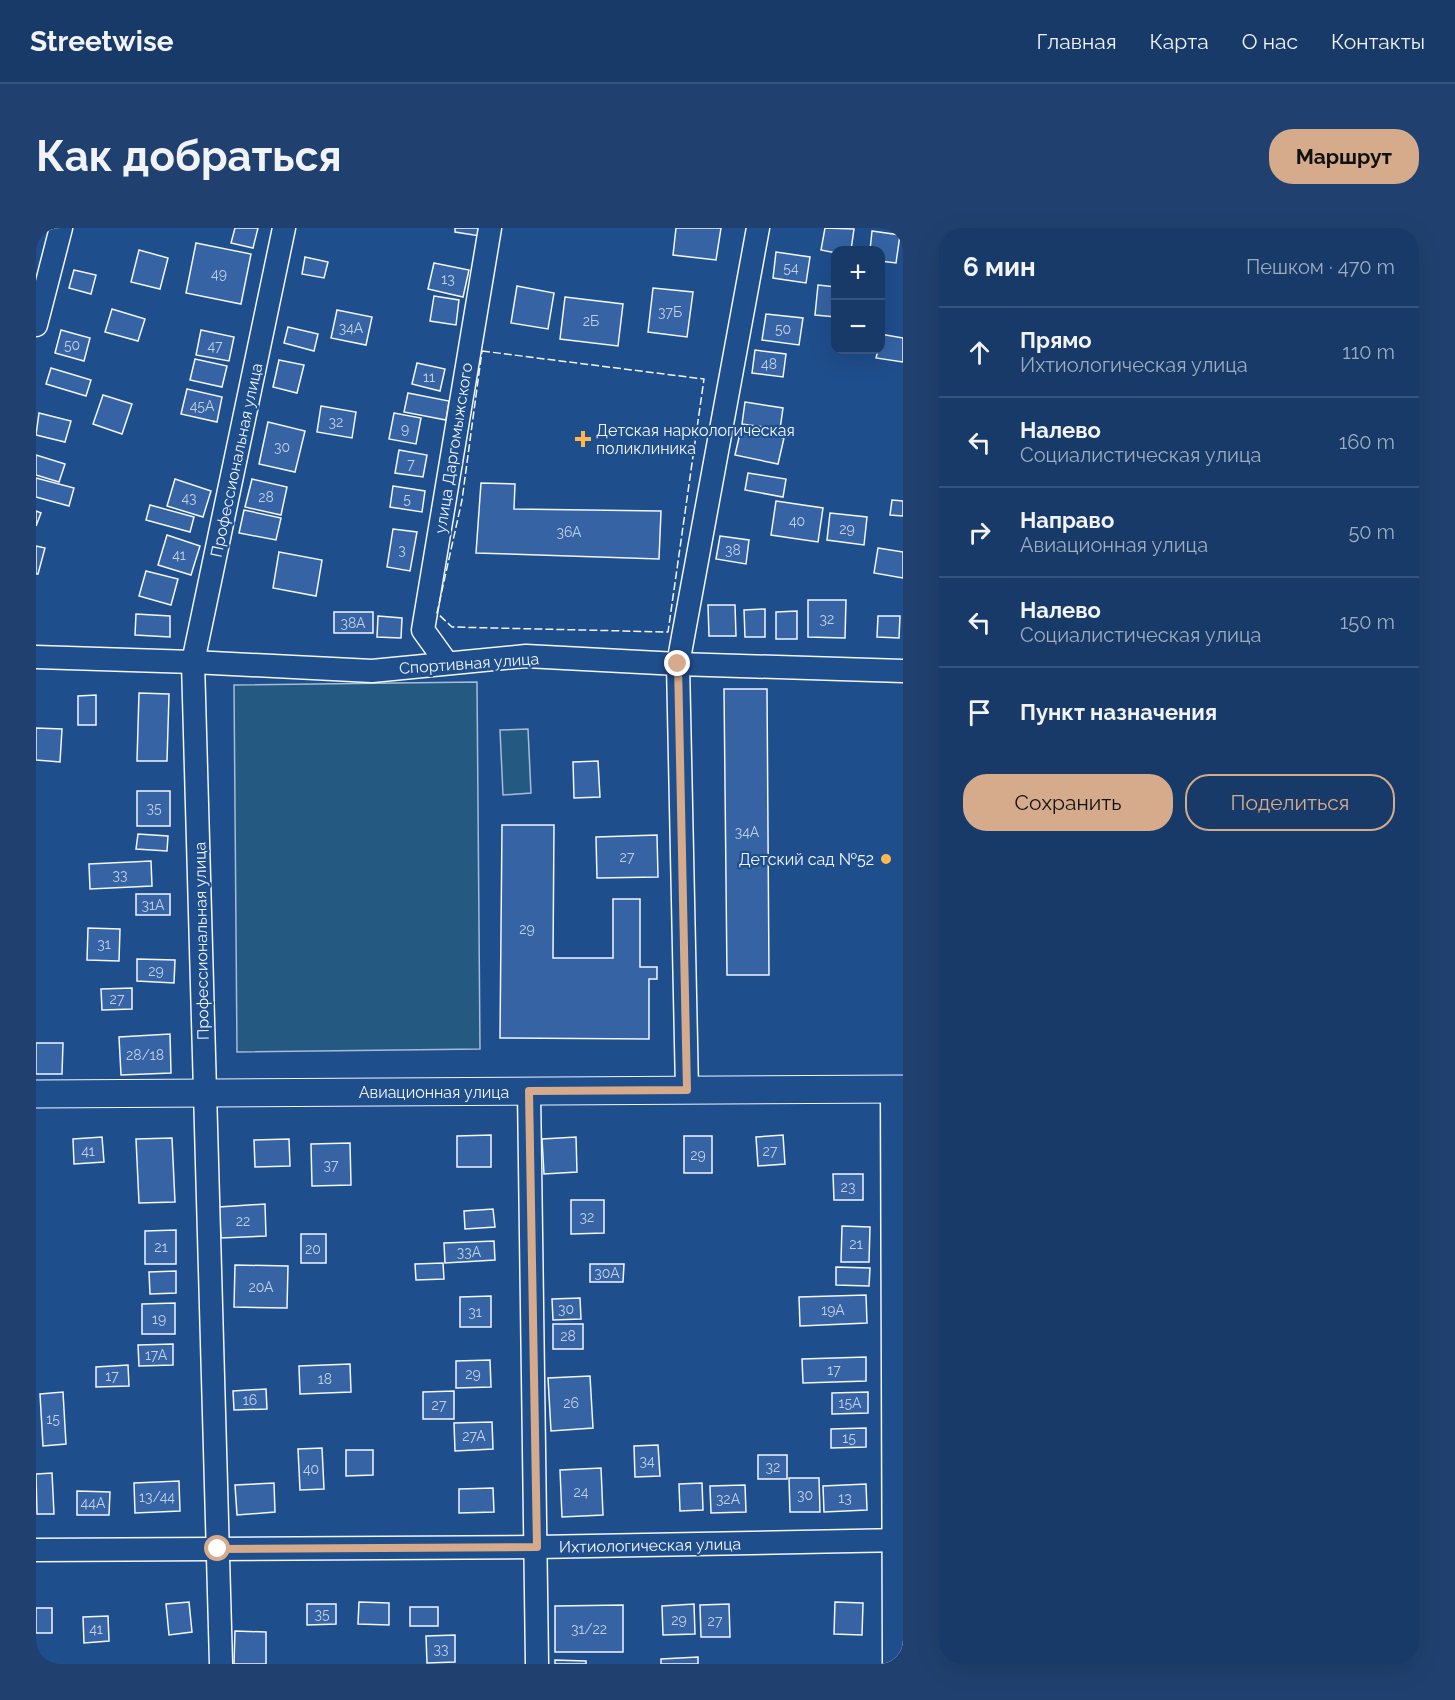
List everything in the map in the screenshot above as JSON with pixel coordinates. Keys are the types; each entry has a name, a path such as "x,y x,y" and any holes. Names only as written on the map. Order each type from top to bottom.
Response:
{"main road":[{"name":"Авиационная улица","path":"36,1094 897,1089"}],"street":[{"path":"36,325 61,228"},
{"name":"Профессиональная улица","path":"221,1664 194,662 284,228"},
{"name":"улица Даргомыжского","path":"446,662 423,630 490,228"},
{"path":"687,1090 678,664 758,228"},
{"name":"Спортивная улица","path":"36,657 194,662 372,672 446,662 526,656 678,664 903,671"},
{"path":"894,1664 899,1541 897,1089"},
{"path":"529,1091 537,1664"},
{"name":"Ихтиологическая улица","path":"36,1550 537,1547 899,1541"}],"shaded area":[{"path":"477,682 480,1049 237,1052 234,685"},
{"path":"528,729 531,793 503,795 500,730"}],"building":[{"path":"235,228 258,228 253,248 231,243"},
{"path":"455,228 481,228 480,236 455,232"},
{"path":"676,228 721,228 716,260 673,255"},
{"path":"825,228 854,229 852,246 831,246 831,252 821,250"},
{"path":"872,231 900,235 896,263 885,262 885,246 870,246"},
{"path":"196,243 251,254 241,304 186,293"},
{"path":"139,250 168,258 160,289 131,282"},
{"path":"776,252 810,257 806,283 773,278"},
{"path":"305,257 328,262 324,278 302,274"},
{"path":"434,263 469,270 463,297 428,289"},
{"path":"74,270 96,275 91,294 69,288"},
{"path":"818,285 831,286 831,317 815,315"},
{"path":"517,286 554,293 548,329 511,323"},
{"path":"653,288 693,292 687,337 648,332"},
{"path":"434,296 459,300 456,325 430,321"},
{"path":"565,297 623,304 618,346 560,339"},
{"path":"112,309 145,319 138,341 105,332"},
{"path":"337,310 372,317 366,345 331,338"},
{"path":"766,314 803,318 799,345 762,340"},
{"path":"288,327 318,334 314,351 284,343"},
{"path":"61,330 90,338 84,361 55,353"},
{"path":"201,330 234,337 229,361 196,355"},
{"path":"885,335 903,338 903,362 876,358 877,354 885,354"},
{"path":"755,350 786,354 783,377 752,373"},
{"path":"195,359 227,366 222,387 190,380"},
{"path":"279,360 304,365 297,393 273,387"},
{"path":"417,363 445,369 440,391 412,384"},
{"path":"51,368 91,380 86,396 46,384"},
{"path":"187,389 222,397 217,422 181,414"},
{"path":"408,393 449,401 446,420 404,412"},
{"path":"103,395 132,404 122,434 93,424"},
{"path":"745,402 783,408 780,429 742,424"},
{"path":"321,406 356,412 352,438 317,432"},
{"path":"39,413 71,421 65,442 36,435"},
{"path":"394,413 421,418 416,444 389,439"},
{"path":"268,422 305,431 295,472 259,464"},
{"path":"741,429 784,438 778,464 735,455"},
{"path":"399,450 427,455 423,477 395,473"},
{"path":"36,455 65,464 59,482 36,475"},
{"path":"748,473 786,479 783,497 745,490"},
{"path":"36,478 74,488 69,506 36,497"},
{"path":"175,479 211,491 203,517 167,506"},
{"path":"252,479 287,487 281,515 245,507"},
{"path":"481,483 515,484 514,509 661,511 659,559 476,553"},
{"path":"393,486 425,491 422,512 390,507"},
{"path":"892,500 903,501 903,516 890,515"},
{"path":"776,501 823,508 818,542 771,535"},
{"path":"150,505 194,517 190,532 146,520"},
{"path":"244,510 281,518 276,540 239,533"},
{"path":"36,511 41,513 36,526"},
{"path":"830,513 867,517 864,545 827,540"},
{"path":"393,529 417,532 410,571 387,567"},
{"path":"167,535 200,546 191,575 158,565"},
{"path":"720,536 749,540 746,564 716,559"},
{"path":"36,546 45,548 38,574 36,574"},
{"path":"878,548 903,552 903,578 874,573"},
{"path":"279,552 322,560 316,596 273,588"},
{"path":"146,571 178,579 171,605 139,596"},
{"path":"808,600 846,600 845,638 808,637"},
{"path":"708,605 735,605 736,636 709,636"},
{"path":"765,609 765,637 745,637 744,610"},
{"path":"797,611 797,639 776,639 776,612"},
{"path":"334,612 373,612 373,633 334,633"},
{"path":"136,614 170,616 170,637 135,635"},
{"path":"378,616 402,618 401,638 377,637"},
{"path":"878,616 900,616 899,638 877,637"},
{"path":"724,689 767,689 769,975 727,975"},
{"path":"139,693 169,694 167,761 137,761"},
{"path":"96,695 96,725 78,725 78,696"},
{"path":"36,728 62,729 60,762 36,760"},
{"path":"598,761 600,797 574,798 573,762"},
{"path":"137,791 170,791 170,826 137,826"},
{"path":"502,825 554,825 553,958 613,958 613,899 640,899 640,967 657,967 657,979 649,979 649,1039 500,1038"},
{"path":"138,834 168,836 167,851 136,849"},
{"path":"657,835 658,877 597,878 596,837"},
{"path":"151,861 152,886 90,889 89,864"},
{"path":"136,894 170,894 170,915 136,915"},
{"path":"88,928 120,929 119,961 87,960"},
{"path":"137,959 175,960 174,983 137,981"},
{"path":"132,988 132,1009 102,1010 101,989"},
{"path":"170,1034 171,1073 121,1075 119,1037"},
{"path":"36,1043 63,1043 62,1074 36,1074"},
{"path":"491,1135 491,1167 457,1167 457,1136"},
{"path":"783,1135 785,1164 758,1166 756,1137"},
{"path":"684,1136 712,1136 712,1173 684,1173"},
{"path":"102,1137 104,1162 74,1164 73,1139"},
{"path":"576,1137 577,1172 544,1174 542,1139"},
{"path":"172,1138 175,1202 139,1203 136,1139"},
{"path":"289,1139 290,1166 255,1167 254,1140"},
{"path":"350,1143 351,1185 312,1186 311,1144"},
{"path":"833,1174 863,1174 863,1200 834,1200"},
{"path":"571,1200 604,1200 604,1233 571,1234"},
{"path":"265,1204 266,1236 221,1238 219,1207"},
{"path":"493,1209 495,1227 465,1229 464,1211"},
{"path":"842,1226 870,1227 869,1262 841,1262"},
{"path":"176,1230 176,1264 145,1264 145,1231"},
{"path":"301,1234 326,1234 326,1263 301,1263"},
{"path":"494,1241 495,1260 445,1263 444,1243"},
{"path":"443,1263 444,1279 416,1280 415,1264"},
{"path":"590,1264 624,1264 623,1282 590,1282"},
{"path":"235,1265 288,1266 287,1308 234,1307"},
{"path":"836,1267 870,1268 869,1286 836,1285"},
{"path":"176,1271 176,1293 150,1294 149,1272"},
{"path":"866,1295 867,1323 800,1326 799,1297"},
{"path":"491,1296 491,1327 460,1327 460,1297"},
{"path":"580,1298 581,1319 553,1320 552,1299"},
{"path":"175,1303 175,1334 142,1334 142,1304"},
{"path":"553,1324 583,1324 583,1349 553,1349"},
{"path":"173,1344 173,1365 139,1366 138,1345"},
{"path":"866,1357 866,1381 803,1383 802,1359"},
{"path":"490,1360 491,1387 456,1388 456,1361"},
{"path":"350,1364 351,1392 300,1394 299,1366"},
{"path":"128,1365 129,1386 96,1387 96,1367"},
{"path":"590,1376 593,1428 551,1431 548,1378"},
{"path":"266,1389 267,1409 234,1410 233,1391"},
{"path":"454,1391 454,1419 423,1419 423,1392"},
{"path":"63,1392 66,1444 43,1446 40,1394"},
{"path":"868,1392 868,1413 832,1414 832,1393"},
{"path":"492,1422 493,1449 455,1451 454,1423"},
{"path":"866,1428 866,1447 831,1448 831,1429"},
{"path":"658,1445 660,1476 635,1477 634,1446"},
{"path":"322,1448 324,1489 300,1490 298,1449"},
{"path":"346,1450 373,1450 373,1475 346,1476"},
{"path":"758,1455 787,1455 787,1479 758,1479"},
{"path":"601,1468 603,1515 562,1517 560,1470"},
{"path":"52,1473 54,1514 37,1514 36,1474"},
{"path":"789,1478 819,1478 820,1512 790,1512"},
{"path":"179,1481 180,1511 135,1513 134,1483"},
{"path":"274,1483 275,1512 237,1515 235,1485"},
{"path":"702,1483 703,1510 680,1511 679,1484"},
{"path":"866,1484 867,1510 824,1512 823,1486"},
{"path":"745,1485 746,1512 711,1513 710,1486"},
{"path":"493,1488 494,1512 459,1513 459,1489"},
{"path":"77,1491 110,1492 109,1515 77,1515"},
{"path":"189,1602 192,1632 169,1635 166,1604"},
{"path":"359,1602 389,1603 389,1625 358,1624"},
{"path":"835,1602 863,1603 862,1635 834,1634"},
{"path":"307,1604 336,1604 336,1624 307,1625"},
{"path":"694,1604 695,1634 663,1635 662,1606"},
{"path":"729,1604 730,1637 701,1637 700,1605"},
{"path":"623,1605 623,1652 555,1652 555,1606"},
{"path":"410,1607 438,1607 438,1626 410,1626"},
{"path":"36,1608 52,1608 52,1633 36,1633"},
{"path":"108,1616 109,1641 84,1643 83,1617"},
{"path":"235,1631 266,1632 266,1664 234,1664"},
{"path":"455,1635 455,1662 427,1663 426,1636"},
{"path":"698,1657 698,1664 661,1664 661,1659"},
{"path":"555,1660 586,1661 586,1664 555,1664"}],"fence":[{"path":"482,351 704,379 668,632 452,627 437,613 462,500 482,351"}],"place":[{"name":"Детская наркологическая поликлиника","path":"583,439"},
{"name":"Детский сад №52","path":"886,859"}],"route":[{"path":"218,1549 537,1547 529,1091 687,1090 678,664"}]}
